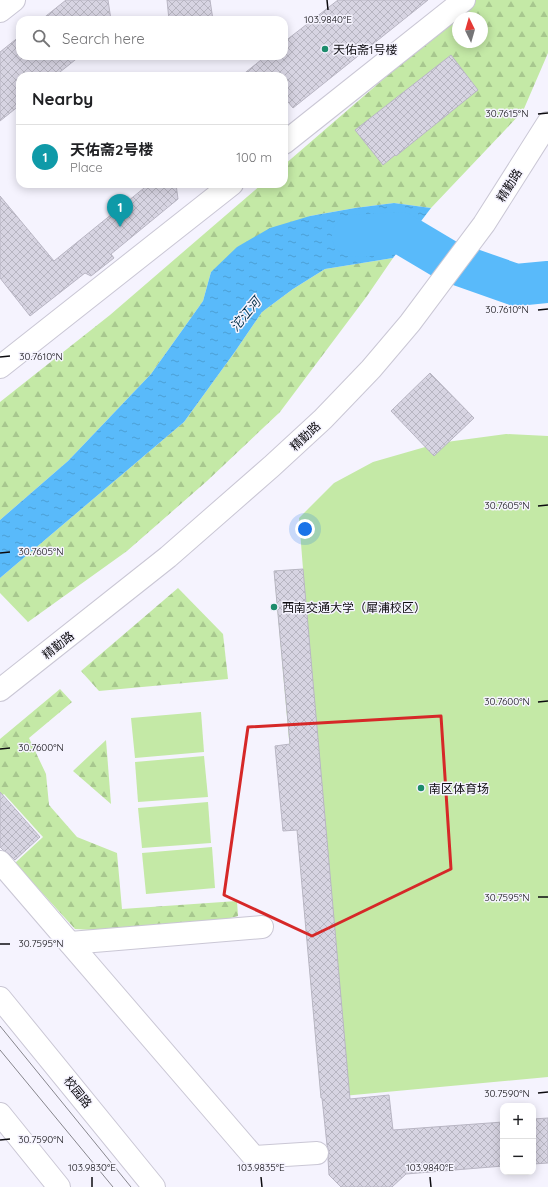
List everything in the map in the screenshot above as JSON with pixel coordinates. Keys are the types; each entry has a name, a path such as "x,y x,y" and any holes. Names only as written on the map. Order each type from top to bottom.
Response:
{"street":[{"path":"0,11 14,0"},
{"path":"288,139 464,0"},
{"name":"精勤路","path":"0,690 168,557 323,419 371,369 410,323 484,224 548,123"},
{"path":"3,359 227,188"},
{"path":"0,862 254,1157 317,1153"},
{"path":"70,943 262,927"},
{"name":"校园路","path":"0,998 154,1187"},
{"path":"0,1114 59,1187"}],"highlighted area":[{"path":"441,716 451,869 312,936 224,895 248,727"}],"green space":[{"path":"475,0 548,0 548,53 523,111 431,208 394,203 310,216 211,272 203,301 151,374 68,461 0,520 0,402 110,315 257,188 288,188 288,162 452,20 452,48 488,48 488,12 461,12"},
{"path":"393,258 367,296 280,412 207,481 127,551 28,622 0,593 0,578 184,422 262,312 293,289 325,269"},
{"name":"南区体育场","path":"506,434 548,436 548,1077 321,1098 274,571 303,569 299,518 334,483 373,462 439,443"},
{"path":"178,588 223,634 228,679 99,691 81,671"},
{"path":"60,689 72,702 29,738 46,774 49,805 77,837 117,853 122,909 237,901 238,916 193,928 145,933 75,929 15,863 43,837 4,794 0,797 0,739"},
{"path":"201,712 204,752 135,758 131,718"},
{"path":"106,740 111,804 73,771"},
{"path":"204,756 208,797 138,802 135,762"},
{"path":"208,802 211,843 142,848 138,808"},
{"path":"212,847 215,888 146,894 142,853"}],"water":[{"path":"394,203 431,208 393,258 325,269 293,289 262,312 184,422 0,578 0,520 68,461 151,374 203,301 211,272 237,247 270,228 310,216"}],"building":[{"path":"66,0 108,0 110,16 46,16"},
{"path":"167,0 210,0 212,16 169,16"},
{"name":"天佑斋1号楼","path":"338,0 428,0 293,108 288,102 288,72 246,72 261,60 288,60 288,39"},
{"path":"16,39 16,60 75,60 60,72 16,72 16,108 0,121 0,52"},
{"path":"451,55 478,90 383,165 355,130"},
{"path":"144,188 177,188 178,199 111,254 114,258 91,276 85,273 30,316 0,278 0,196 54,261"},
{"path":"430,373 474,418 434,456 391,411"},
{"path":"303,569 350,1099 389,1095 393,1130 500,1122 500,1166 406,1174 392,1187 341,1187 329,1175 329,1152 321,1098 297,830 283,831 275,746 290,744 274,571"},
{"path":"0,792 40,837 15,860 0,847"},
{"path":"548,1118 548,1163 536,1164 536,1119"}],"waterway":[{"name":"沱江河","path":"353,236 401,233 448,261 516,285 548,282"}],"tram line":[{"path":"0,1026 131,1187"},
{"path":"0,1050 113,1187"}],"place":[{"name":"天佑斋1号楼","path":"325,49"},
{"name":"天佑斋2号楼","path":"120,227"},
{"name":"西南交通大学（犀浦校区）","path":"274,607"},
{"name":"南区体育场","path":"421,788"}]}
